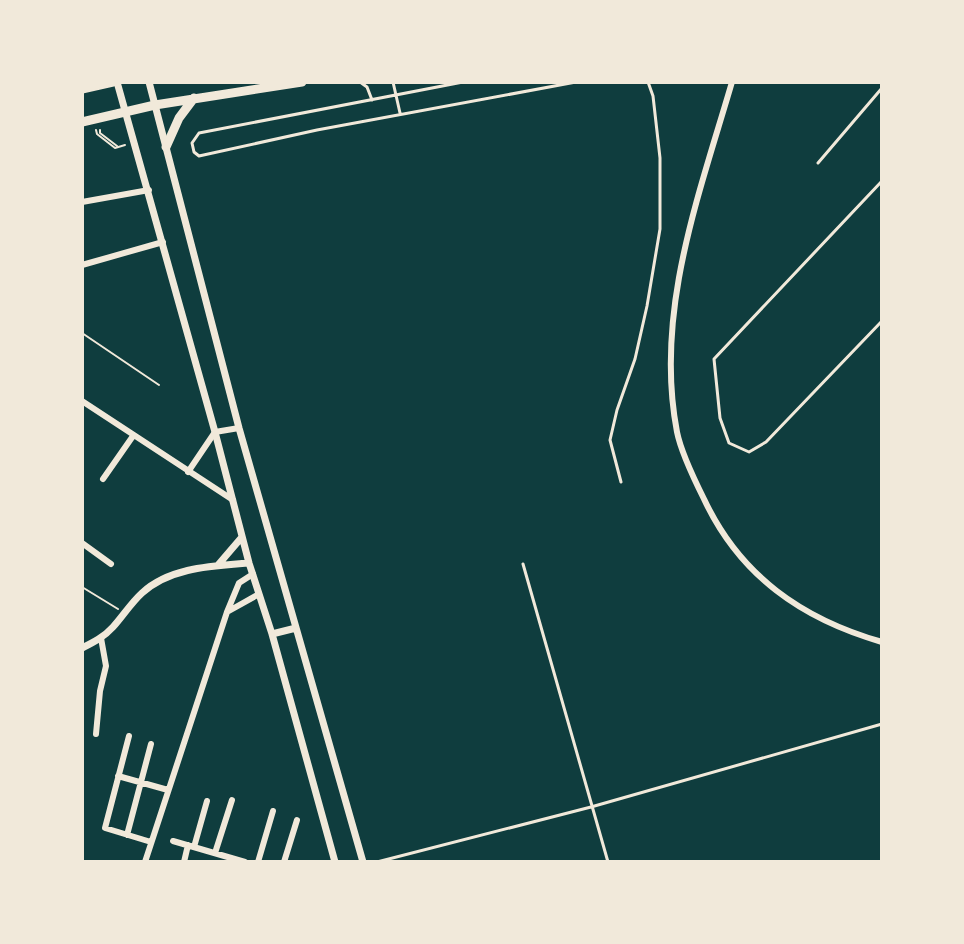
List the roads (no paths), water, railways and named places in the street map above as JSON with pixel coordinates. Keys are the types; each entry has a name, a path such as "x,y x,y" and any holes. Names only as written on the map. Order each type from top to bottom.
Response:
{"main road":[{"path":"82,89 115,82"},
{"path":"82,122 155,105 302,82"},
{"path":"166,147 179,118 194,98"}],"street":[{"path":"115,82 149,190 249,563 272,634 335,862"},
{"path":"149,82 239,428 363,862"},
{"path":"732,82 689,229 674,306 670,352 677,435 715,524 748,568 804,610 830,624 882,642"},
{"path":"82,202 149,190"},
{"path":"82,265 163,242"},
{"path":"82,401 233,500"},
{"path":"188,472 215,432 239,428"},
{"path":"103,479 133,436"},
{"path":"218,565 242,537"},
{"path":"82,543 111,564"},
{"path":"82,648 101,638 152,584 168,576 218,565 249,563"},
{"path":"145,862 227,612 239,583 253,574"},
{"path":"227,612 259,594"},
{"path":"272,634 296,628"},
{"path":"96,734 106,666 101,638"},
{"path":"129,736 105,828 151,842"},
{"path":"127,835 151,744"},
{"path":"118,776 168,790"},
{"path":"207,862 232,800"},
{"path":"184,862 207,801"},
{"path":"258,862 273,811"},
{"path":"284,862 297,820"},
{"path":"173,841 245,862"}],"lane":[{"path":"360,82 367,87 372,100"},
{"path":"393,82 401,115"},
{"path":"463,82 199,133 192,143 194,152 199,156 317,130 576,82"},
{"path":"621,482 610,440 638,346 660,229 660,158 653,96 648,82"},
{"path":"818,163 882,88"},
{"path":"882,181 714,359 720,418 729,443 749,452 766,442 882,321"},
{"path":"523,564 608,862"},
{"path":"377,862 591,807 882,724"}]}
